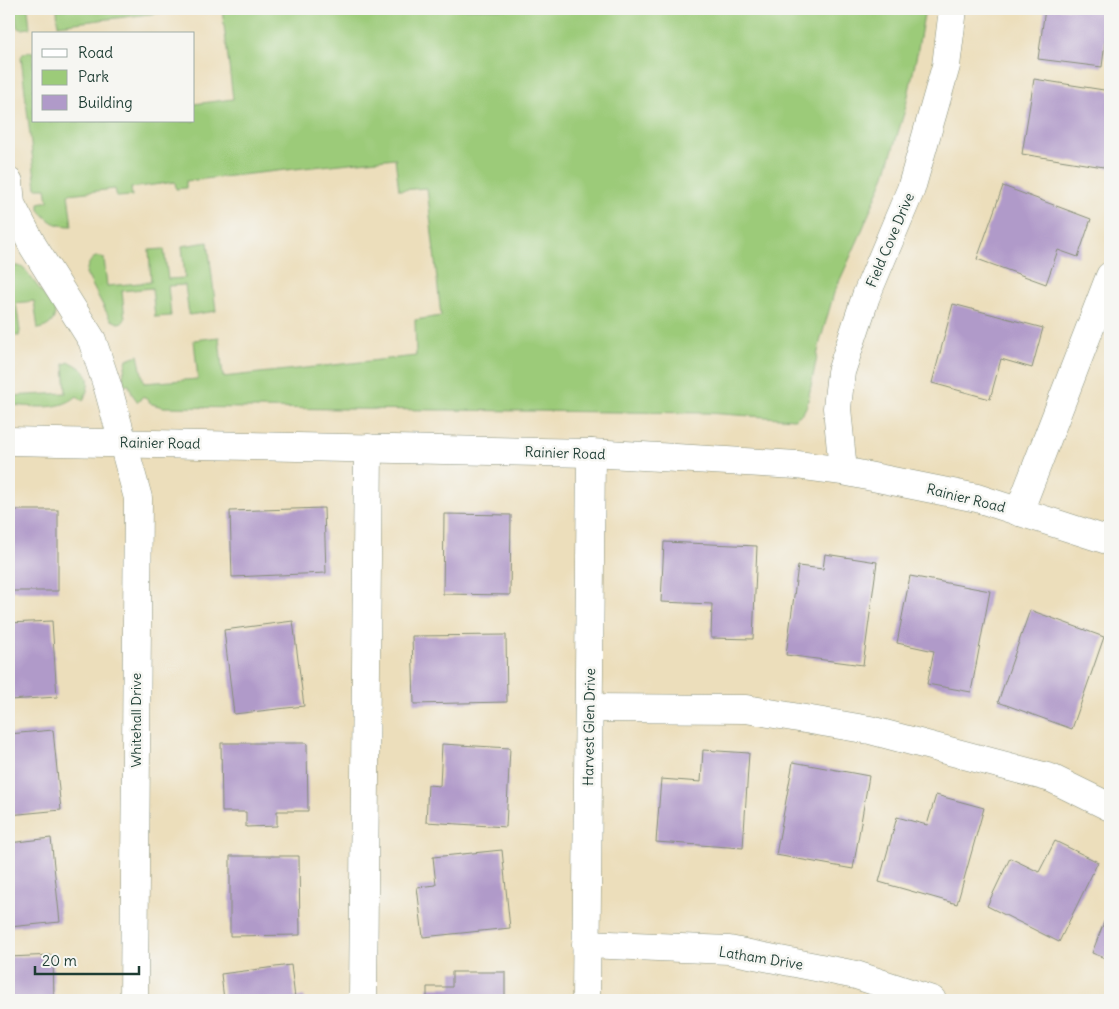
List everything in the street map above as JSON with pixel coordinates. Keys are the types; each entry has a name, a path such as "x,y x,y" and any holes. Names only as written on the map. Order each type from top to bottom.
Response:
{"street":[{"name":"Field Cove Drive","path":"843,471 837,408 841,372 866,296 911,189 946,66 953,9"},
{"name":"Whitehall Drive","path":"9,182 11,204 34,246 92,340 108,388 138,498 134,1000"},
{"path":"1019,512 1110,276"},
{"name":"Rainier Road","path":"9,441 591,453 797,465 843,471 977,498 1110,541"},
{"path":"363,1000 368,448"},
{"name":"Harvest Glen Drive","path":"586,1000 591,453"},
{"path":"589,708 746,709 870,730 1051,778 1110,806"},
{"name":"Latham Drive","path":"586,944 729,950 856,974 932,1000"}],"green space":[{"path":"15,9 28,9 30,28 21,29 17,27"},
{"path":"57,9 183,9 183,10 58,25"},
{"path":"222,9 925,9 905,110 885,175 834,293 820,342 807,405 803,413 794,419 708,413 163,407 152,404 143,396 138,402 132,394 129,385 124,385 123,375 127,359 138,355 144,383 198,379 194,340 219,337 223,377 416,356 415,320 441,316 427,188 399,190 395,158 186,181 186,188 176,189 175,182 131,188 132,196 117,197 115,189 68,194 72,226 54,223 39,210 39,203 48,201 46,188 36,188 21,57 24,53 32,52 32,122 195,122 195,104 233,99"},
{"path":"208,242 216,311 189,315 185,285 168,286 171,316 155,317 152,288 122,291 125,319 123,322 118,323 110,319 86,273 92,260 100,257 104,258 107,286 151,282 149,250 164,249 168,279 185,278 182,246"},
{"path":"9,266 24,268 55,310 53,321 45,327 38,329 34,301 16,303 19,336 9,335"},
{"path":"70,362 86,373 88,378 88,388 83,401 77,396 70,401 53,406 9,405 9,396 66,393 64,364"}],"building":[{"path":"1045,9 1110,9 1102,67 1038,59"},
{"path":"1034,79 1110,91 1110,168 1022,154"},
{"path":"1003,186 1091,219 1078,257 1058,250 1046,284 977,259"},
{"path":"953,304 1043,328 1032,368 1001,359 990,399 932,383"},
{"path":"324,508 326,573 232,577 230,511"},
{"path":"9,510 58,510 58,591 9,591"},
{"path":"444,514 511,515 510,595 443,594"},
{"path":"664,542 757,546 753,639 711,638 712,604 661,602"},
{"path":"825,554 877,562 863,665 786,655 798,566 823,569"},
{"path":"910,576 990,591 971,692 927,684 934,651 897,643"},
{"path":"1030,610 1104,637 1072,729 998,702"},
{"path":"52,621 57,697 9,700 9,623"},
{"path":"293,621 304,706 234,714 224,630"},
{"path":"506,635 507,702 414,704 412,636"},
{"path":"53,730 61,810 9,815 9,734"},
{"path":"221,743 307,743 308,811 277,811 277,826 246,827 246,812 222,812"},
{"path":"442,744 510,748 506,827 426,822 428,785 440,786"},
{"path":"703,750 749,753 743,848 656,842 661,779 701,782"},
{"path":"793,762 869,776 853,869 776,855"},
{"path":"936,795 984,808 957,904 879,882 897,817 927,825"},
{"path":"51,838 60,922 9,927 9,843"},
{"path":"1055,841 1098,862 1059,942 987,906 1010,858 1039,872"},
{"path":"502,850 510,928 423,937 417,887 436,885 433,857"},
{"path":"230,856 299,856 300,935 230,936"},
{"path":"1110,907 1110,960 1092,953"},
{"path":"53,955 54,1000 9,1000 9,957"},
{"path":"291,965 295,998 304,996 305,1000 224,1000 221,974"},
{"path":"452,972 505,972 505,1000 427,1000 427,987 452,987"}]}
